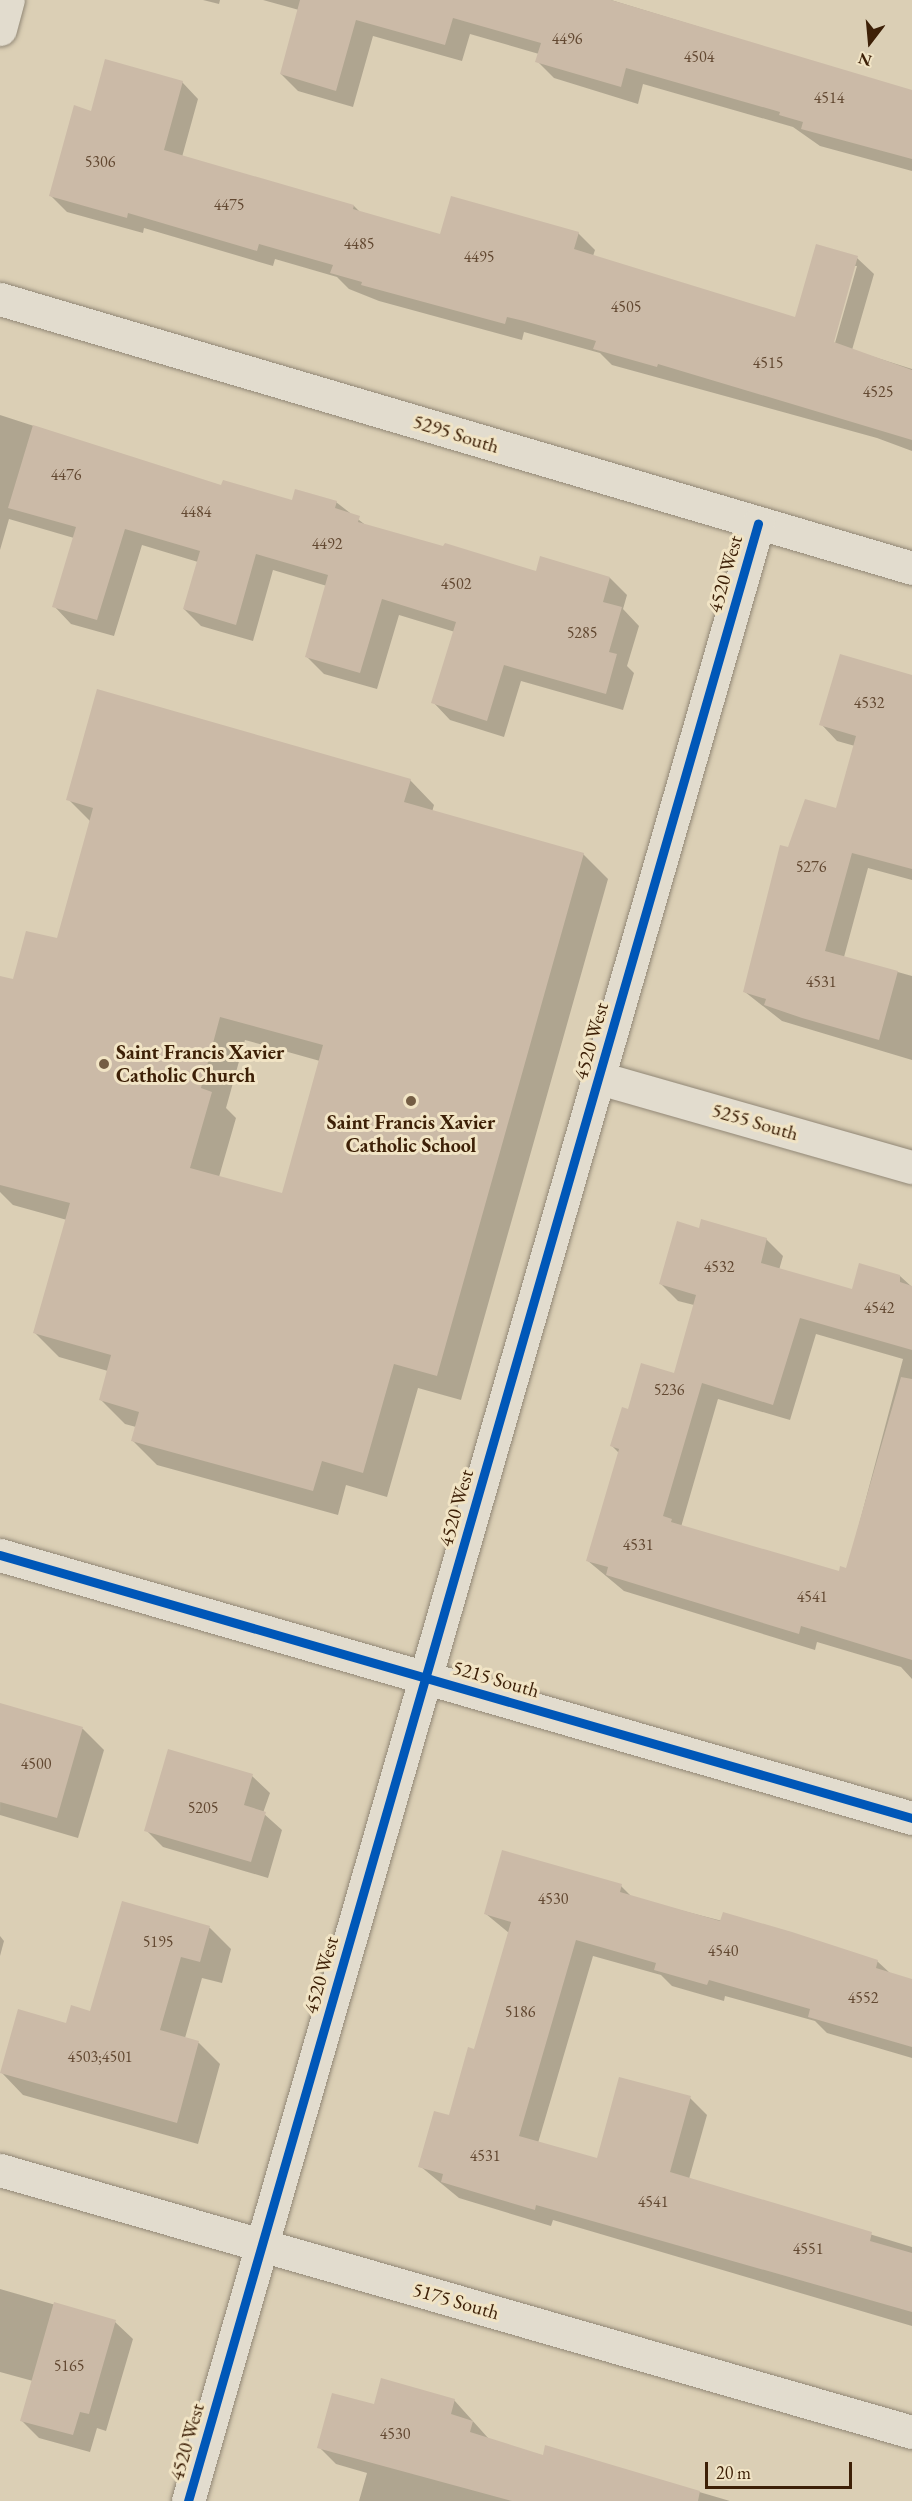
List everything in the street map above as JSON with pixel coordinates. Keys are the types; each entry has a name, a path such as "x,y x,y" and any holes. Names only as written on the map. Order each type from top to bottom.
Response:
{"street":[{"path":"0,29 8,0"},
{"name":"5295 South","path":"0,298 758,525 912,568"},
{"name":"4520 West","path":"188,2501 758,525"},
{"name":"5255 South","path":"599,1077 912,1167"},
{"name":"5215 South","path":"0,1555 912,1818"},
{"name":"5175 South","path":"0,2170 912,2432"}],"building":[{"path":"300,0 611,0 912,90 912,159 801,129 803,122 779,115 780,112 626,68 621,87 535,62 541,43 453,18 445,45 356,20 336,91 280,74"},
{"path":"105,59 183,81 164,150 354,205 353,209 440,234 451,196 579,232 574,249 795,317 816,244 858,256 834,342 912,370 912,440 658,364 657,367 593,349 596,341 507,317 505,324 361,285 362,282 330,273 333,265 259,244 257,251 128,213 127,218 49,196 74,105 91,111"},
{"path":"33,425 221,485 223,480 292,500 295,489 337,501 335,508 360,516 358,522 443,546 445,543 536,571 540,556 610,577 603,602 622,607 609,652 617,654 606,694 504,665 487,721 431,703 456,622 382,599 360,673 305,657 328,575 256,554 236,625 183,609 200,551 125,529 97,620 52,607 76,527 8,508"},
{"path":"840,654 912,675 912,869 852,853 825,951 898,971 879,1040 764,1005 766,999 743,992 780,845 788,847 805,799 836,808 856,736 819,725"},
{"name":"Saint Francis Xavier Catholic School","path":"97,689 411,779 404,802 584,853 437,1376 394,1364 363,1473 322,1461 313,1491 131,1441 139,1412 99,1400 111,1355 33,1333 70,1203 0,1185 0,976 13,979 26,931 57,938 93,808 66,800","holes":["220,1017 323,1045 282,1193 190,1168 212,1092 201,1088"]},
{"path":"701,1219 767,1238 761,1263 852,1289 859,1263 900,1275 900,1282 912,1286 912,1350 800,1318 773,1405 702,1383 663,1516 672,1519 671,1522 839,1571 840,1566 846,1568 901,1377 912,1379 912,1660 801,1626 799,1634 606,1575 608,1567 586,1561 619,1449 610,1446 622,1407 628,1409 641,1363 674,1373 696,1295 659,1284 677,1221 699,1228"},
{"path":"0,1703 83,1727 57,1818 0,1802"},
{"path":"168,1749 253,1774 244,1805 266,1812 251,1862 144,1831"},
{"path":"502,1850 622,1884 620,1892 720,1921 723,1912 792,1932 878,1960 876,1968 912,1979 912,2047 808,2017 810,2009 709,1980 707,1985 654,1970 656,1963 576,1940 519,2136 597,2158 619,2077 691,2096 670,2172 872,2232 870,2241 912,2253 912,2312 536,2205 535,2210 441,2182 443,2174 418,2167 434,2111 449,2115 468,2047 474,2049 511,1922 484,1914"},
{"path":"122,1901 210,1926 200,1962 181,1957 160,2030 199,2041 177,2123 0,2073 18,2009 66,2023 71,2005 90,2011"},
{"path":"54,2302 116,2320 89,2414 80,2412 73,2435 20,2421"},
{"path":"381,2378 455,2399 451,2414 473,2421 470,2432 543,2455 545,2445 700,2491 698,2501 512,2501 317,2448 332,2393 374,2404"}],"cycle path":[{"path":"188,2501 758,524"},
{"path":"0,1555 912,1818"}],"place":[{"name":"Saint Francis Xavier Catholic Church","path":"104,1064"},
{"name":"Saint Francis Xavier Catholic School","path":"411,1101"}]}
